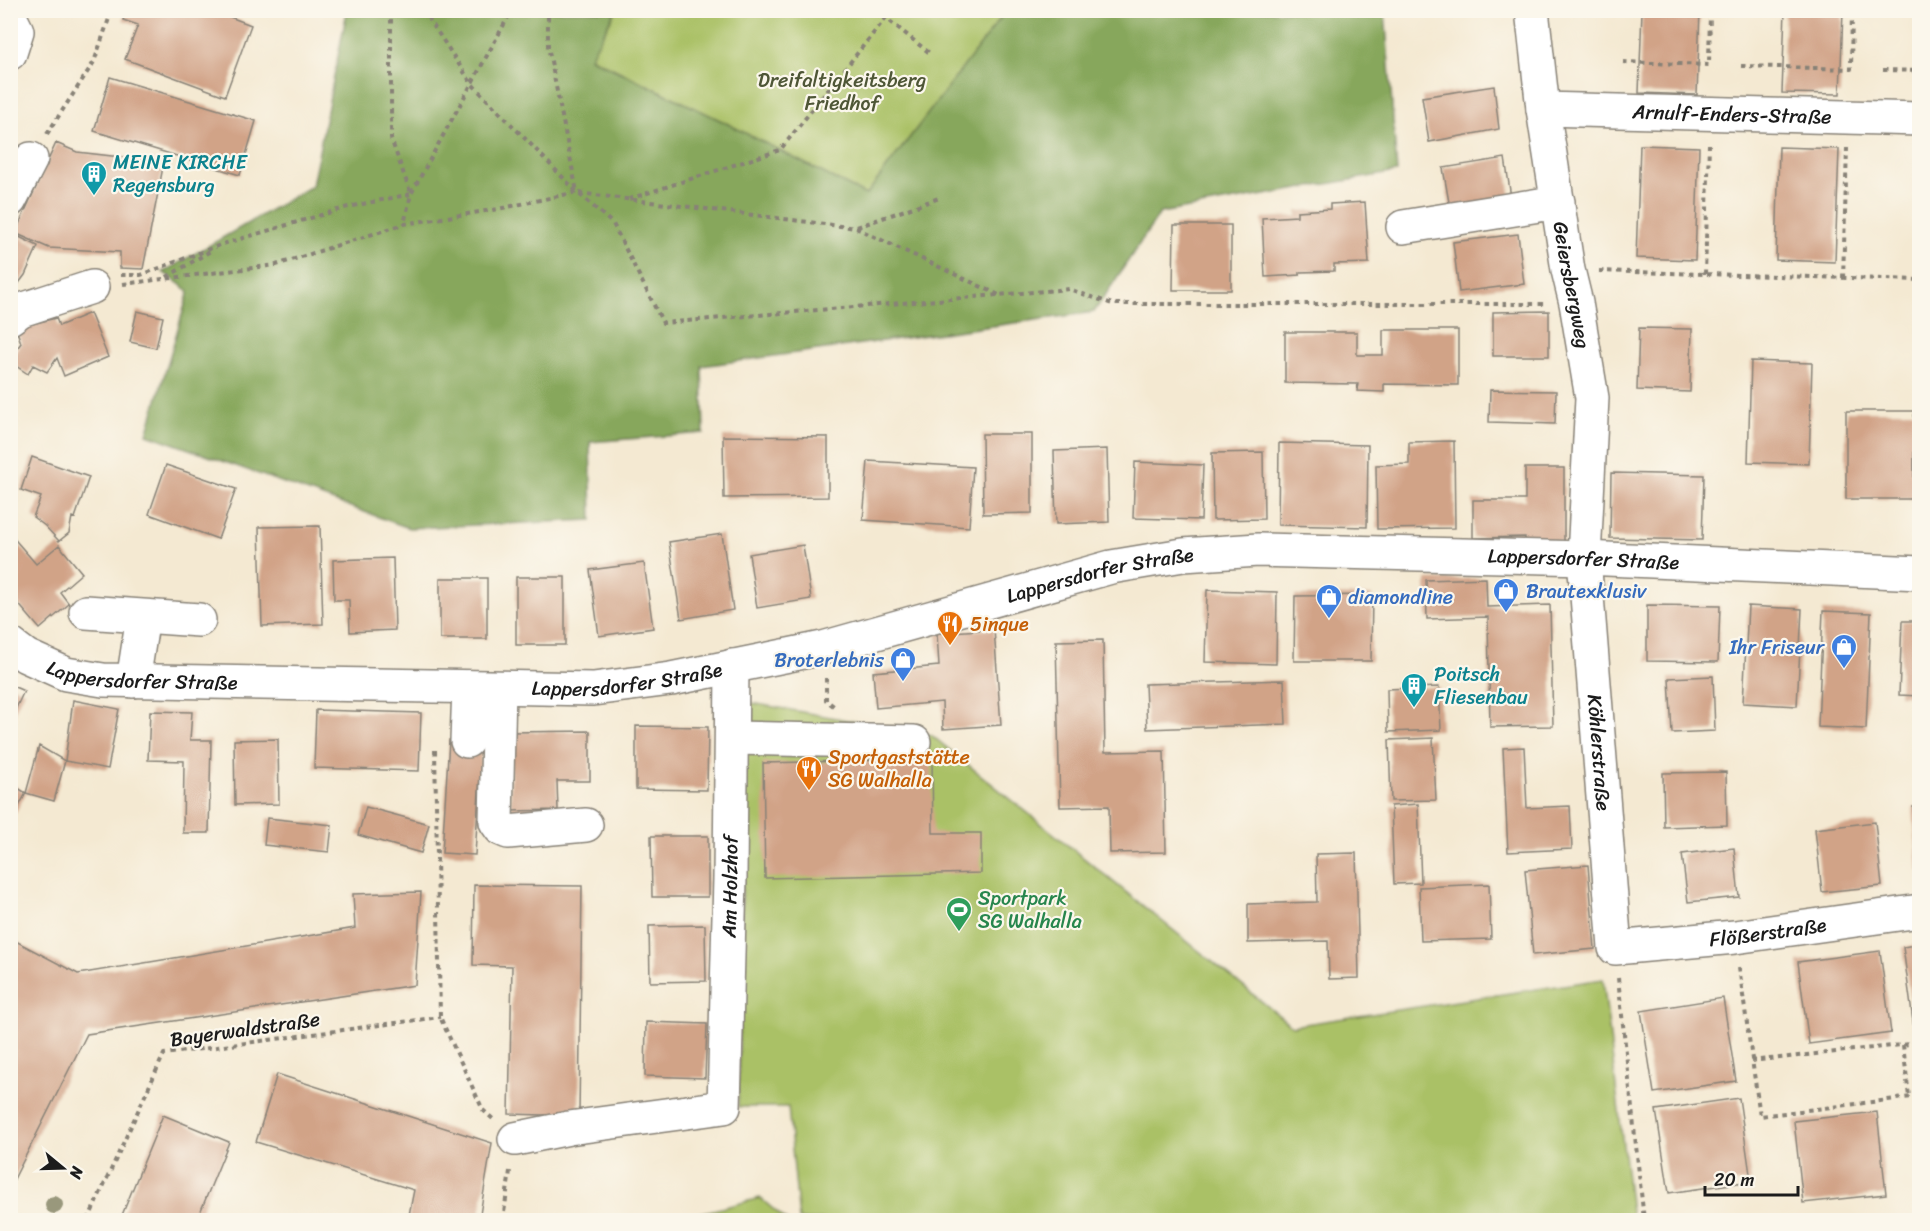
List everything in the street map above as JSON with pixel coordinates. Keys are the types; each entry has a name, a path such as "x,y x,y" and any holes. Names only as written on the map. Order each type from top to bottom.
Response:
{"street":[{"name":"Geiersbergweg","path":"1532,10 1543,108 1592,398 1584,558"},
{"path":"10,16 17,31 10,53"},
{"name":"Arnulf-Enders-Straße","path":"1543,108 1920,119"},
{"path":"10,200 31,159"},
{"path":"1403,227 1558,202"},
{"path":"10,318 21,310 106,281"},
{"name":"Lappersdorfer Straße","path":"10,644 26,656 66,674 103,680 593,689 671,679 831,646 1111,567 1183,555 1258,550 1584,558 1920,573"},
{"name":"Köhlerstraße","path":"1584,558 1615,948"},
{"path":"86,612 199,620"},
{"path":"133,681 143,617"},
{"name":"Am Holzhof","path":"515,1139 569,1128 724,1107 732,666"},
{"path":"467,741 484,687"},
{"path":"484,687 496,822 501,829 508,832 586,825"},
{"path":"732,738 914,742"},
{"name":"Flößerstraße","path":"1615,948 1735,937 1920,911"}],"path":[{"path":"31,159 94,62 112,10"},
{"path":"391,10 391,139 411,194"},
{"path":"423,10 472,84 577,192 613,224 663,323 1069,289 1112,304 1543,304"},
{"path":"404,224 411,194 512,10"},
{"path":"548,10 548,46 577,192"},
{"path":"745,10 755,15 759,10"},
{"path":"876,10 932,55"},
{"path":"625,200 780,150 892,10"},
{"path":"1623,62 1708,65 1710,10"},
{"path":"1741,66 1851,69 1852,10"},
{"path":"1883,70 1920,70"},
{"path":"1705,274 1710,113"},
{"path":"1843,278 1848,117"},
{"path":"106,281 163,279 276,265 404,224 498,209 577,192 856,228 999,295"},
{"path":"106,281 141,275 223,244 348,207 411,194"},
{"path":"856,228 939,198"},
{"path":"163,279 223,244"},
{"path":"1635,272 1920,280"},
{"path":"831,646 826,677 826,700 839,711"},
{"path":"435,746 440,1017 483,1110 515,1139 503,1221"},
{"path":"1735,937 1760,1116 1920,1096"},
{"path":"1615,948 1644,1221"},
{"name":"Bayerwaldstraße","path":"88,1221 164,1054 440,1017"},
{"path":"1751,1061 1920,1043"},
{"path":"1903,1045 1909,1097"}],"green space":[{"path":"347,11 615,11 590,58 722,121 866,195 1006,11 1385,11 1397,172 1160,213 1094,312 702,366 704,433 590,442 592,520 409,528 147,434 189,291 163,272 312,186"},
{"name":"Dreifaltigkeitsberg Friedhof","path":"616,11 1006,11 866,195 590,57"},
{"name":"Sportpark SG Walhalla","path":"746,702 931,735 1292,1026 1603,979 1632,1220 799,1220 788,1107 738,1107"},
{"path":"760,1198 786,1220 674,1220"}],"building":[{"path":"126,10 223,10 222,14 251,25 225,96 125,59 138,25 123,20"},
{"path":"1642,10 1700,10 1697,95 1639,93"},
{"path":"1785,10 1843,10 1840,94 1782,93"},
{"path":"110,77 256,121 240,175 94,131"},
{"path":"1494,86 1499,129 1429,142 1422,97"},
{"name":"MEINE KIRCHE Regensburg","path":"56,143 77,152 164,162 143,269 120,268 120,252 49,248 15,233"},
{"path":"1640,145 1699,147 1695,260 1636,258"},
{"path":"1779,147 1839,149 1835,262 1776,260"},
{"path":"1505,158 1512,204 1451,214 1443,168"},
{"path":"1365,202 1369,263 1334,264 1334,271 1300,272 1300,275 1265,277 1262,218 1297,216 1297,211 1330,209 1330,204"},
{"path":"1174,225 1231,225 1231,290 1173,290"},
{"path":"13,234 38,246 25,275 10,295 10,240"},
{"path":"1518,234 1524,284 1459,292 1453,242"},
{"path":"1918,239 1920,239 1920,265 1917,265"},
{"path":"137,311 163,317 156,348 130,342"},
{"path":"1549,311 1549,356 1493,356 1493,312"},
{"path":"90,313 108,357 64,376 57,358 47,372 33,365 28,374 10,362 10,358 21,343 16,328 56,318 59,326"},
{"path":"1639,328 1692,329 1690,392 1637,390"},
{"path":"1383,330 1458,330 1458,385 1384,384 1384,392 1357,391 1358,384 1285,383 1285,332 1357,332 1357,355 1383,355"},
{"path":"1751,361 1812,363 1809,464 1748,462"},
{"path":"1490,390 1556,391 1555,424 1489,422"},
{"path":"1846,411 1914,411 1914,499 1846,499"},
{"path":"982,434 1032,434 1032,513 983,514"},
{"path":"723,436 828,437 828,497 724,498"},
{"path":"1454,441 1455,528 1377,529 1376,465 1409,464 1409,442"},
{"path":"1279,443 1368,445 1367,527 1278,525"},
{"path":"1107,449 1109,522 1056,524 1054,451"},
{"path":"1263,452 1264,519 1213,520 1212,453"},
{"path":"32,457 89,477 75,518 72,517 69,533 59,541 33,517 41,497 21,490"},
{"path":"868,461 973,467 969,527 863,520"},
{"path":"1135,462 1203,465 1201,520 1133,518"},
{"path":"166,465 236,489 218,539 149,514"},
{"path":"1525,468 1564,468 1564,542 1525,542 1525,537 1473,538 1473,500 1525,500"},
{"path":"1611,473 1704,475 1702,540 1610,538"},
{"path":"320,526 323,624 262,626 259,527"},
{"path":"10,534 36,564 59,545 82,573 60,592 69,604 40,629 10,594"},
{"path":"722,534 733,610 681,619 669,542"},
{"path":"803,545 811,599 757,608 749,554"},
{"path":"393,558 395,630 350,632 349,600 334,600 333,560"},
{"path":"644,563 653,628 599,636 590,570"},
{"path":"516,577 565,577 565,645 516,645"},
{"path":"440,578 487,578 487,639 440,639"},
{"path":"1486,578 1487,607 1550,605 1553,726 1490,727 1488,617 1427,619 1426,580"},
{"path":"1207,590 1277,592 1276,664 1205,662"},
{"path":"1372,595 1371,661 1294,661 1295,596"},
{"path":"1647,605 1720,606 1718,662 1647,661"},
{"path":"1748,606 1802,609 1797,706 1743,703"},
{"name":"Ihr Friseur","path":"1823,611 1871,613 1866,729 1818,727"},
{"path":"1902,621 1920,621 1920,696 1899,695"},
{"path":"994,629 1001,725 943,729 942,702 876,708 873,672 939,666 937,633"},
{"path":"1103,640 1105,752 1164,751 1166,852 1110,853 1109,806 1060,807 1056,641"},
{"path":"1713,676 1715,731 1672,733 1669,678"},
{"path":"1284,680 1286,724 1147,729 1145,684"},
{"path":"10,685 24,691 10,721"},
{"name":"Poitsch Fliesenbau","path":"1439,687 1441,730 1388,732 1387,689"},
{"path":"73,700 119,709 108,769 65,761"},
{"path":"316,710 421,713 419,771 314,768"},
{"path":"150,711 192,712 190,740 211,740 209,833 183,833 184,761 148,760"},
{"path":"636,726 708,727 707,790 636,789"},
{"path":"590,731 590,781 557,781 558,810 511,811 510,732"},
{"path":"1433,738 1436,800 1391,801 1389,740"},
{"path":"278,739 279,804 235,805 234,740"},
{"path":"449,740 482,742 475,855 442,853"},
{"path":"39,746 65,761 54,801 26,793"},
{"path":"1524,747 1527,808 1570,806 1572,849 1508,852 1503,748"},
{"path":"932,759 933,833 981,833 981,873 765,878 763,763"},
{"path":"1726,772 1727,825 1664,827 1663,773"},
{"path":"10,783 26,793 10,823"},
{"path":"1418,804 1421,883 1394,884 1391,806"},
{"path":"1920,806 1920,871 1918,871 1913,807"},
{"path":"366,807 429,824 421,853 358,835"},
{"path":"267,818 332,825 329,852 264,845"},
{"path":"1875,822 1882,886 1822,892 1815,829"},
{"path":"651,836 708,836 708,897 652,897"},
{"path":"1734,848 1739,897 1688,902 1682,854"},
{"path":"1356,853 1359,978 1329,979 1328,941 1248,943 1248,904 1317,902 1316,854"},
{"path":"1588,865 1595,949 1533,955 1525,870"},
{"path":"1489,884 1491,939 1421,941 1419,887"},
{"path":"474,885 582,886 579,1116 509,1114 512,966 473,965"},
{"path":"421,892 415,985 87,1034 10,1187 10,938 78,974 355,928 353,894"},
{"path":"705,925 706,981 650,982 649,926"},
{"path":"1920,944 1920,1028 1914,1029 1903,947"},
{"path":"1880,951 1891,1033 1809,1044 1798,962"},
{"path":"1723,998 1736,1081 1654,1093 1641,1011"},
{"path":"646,1022 707,1024 705,1078 645,1076"},
{"path":"277,1074 492,1143 479,1220 408,1220 414,1190 256,1142"},
{"path":"1739,1098 1751,1181 1669,1193 1656,1110"},
{"path":"1877,1112 1886,1194 1803,1203 1794,1121"},
{"path":"163,1115 229,1142 197,1220 120,1220"}],"place":[{"name":"MEINE KIRCHE Regensburg","path":"94,197"},
{"name":"Brautexklusiv","path":"1506,614"},
{"name":"diamondline","path":"1329,620"},
{"name":"5inque","path":"950,647"},
{"name":"Ihr Friseur","path":"1844,670"},
{"name":"Broterlebnis","path":"903,683"},
{"name":"Poitsch Fliesenbau","path":"1414,709"},
{"name":"Sportgaststätte SG Walhalla","path":"809,792"},
{"name":"Sportpark SG Walhalla","path":"959,933"}]}
